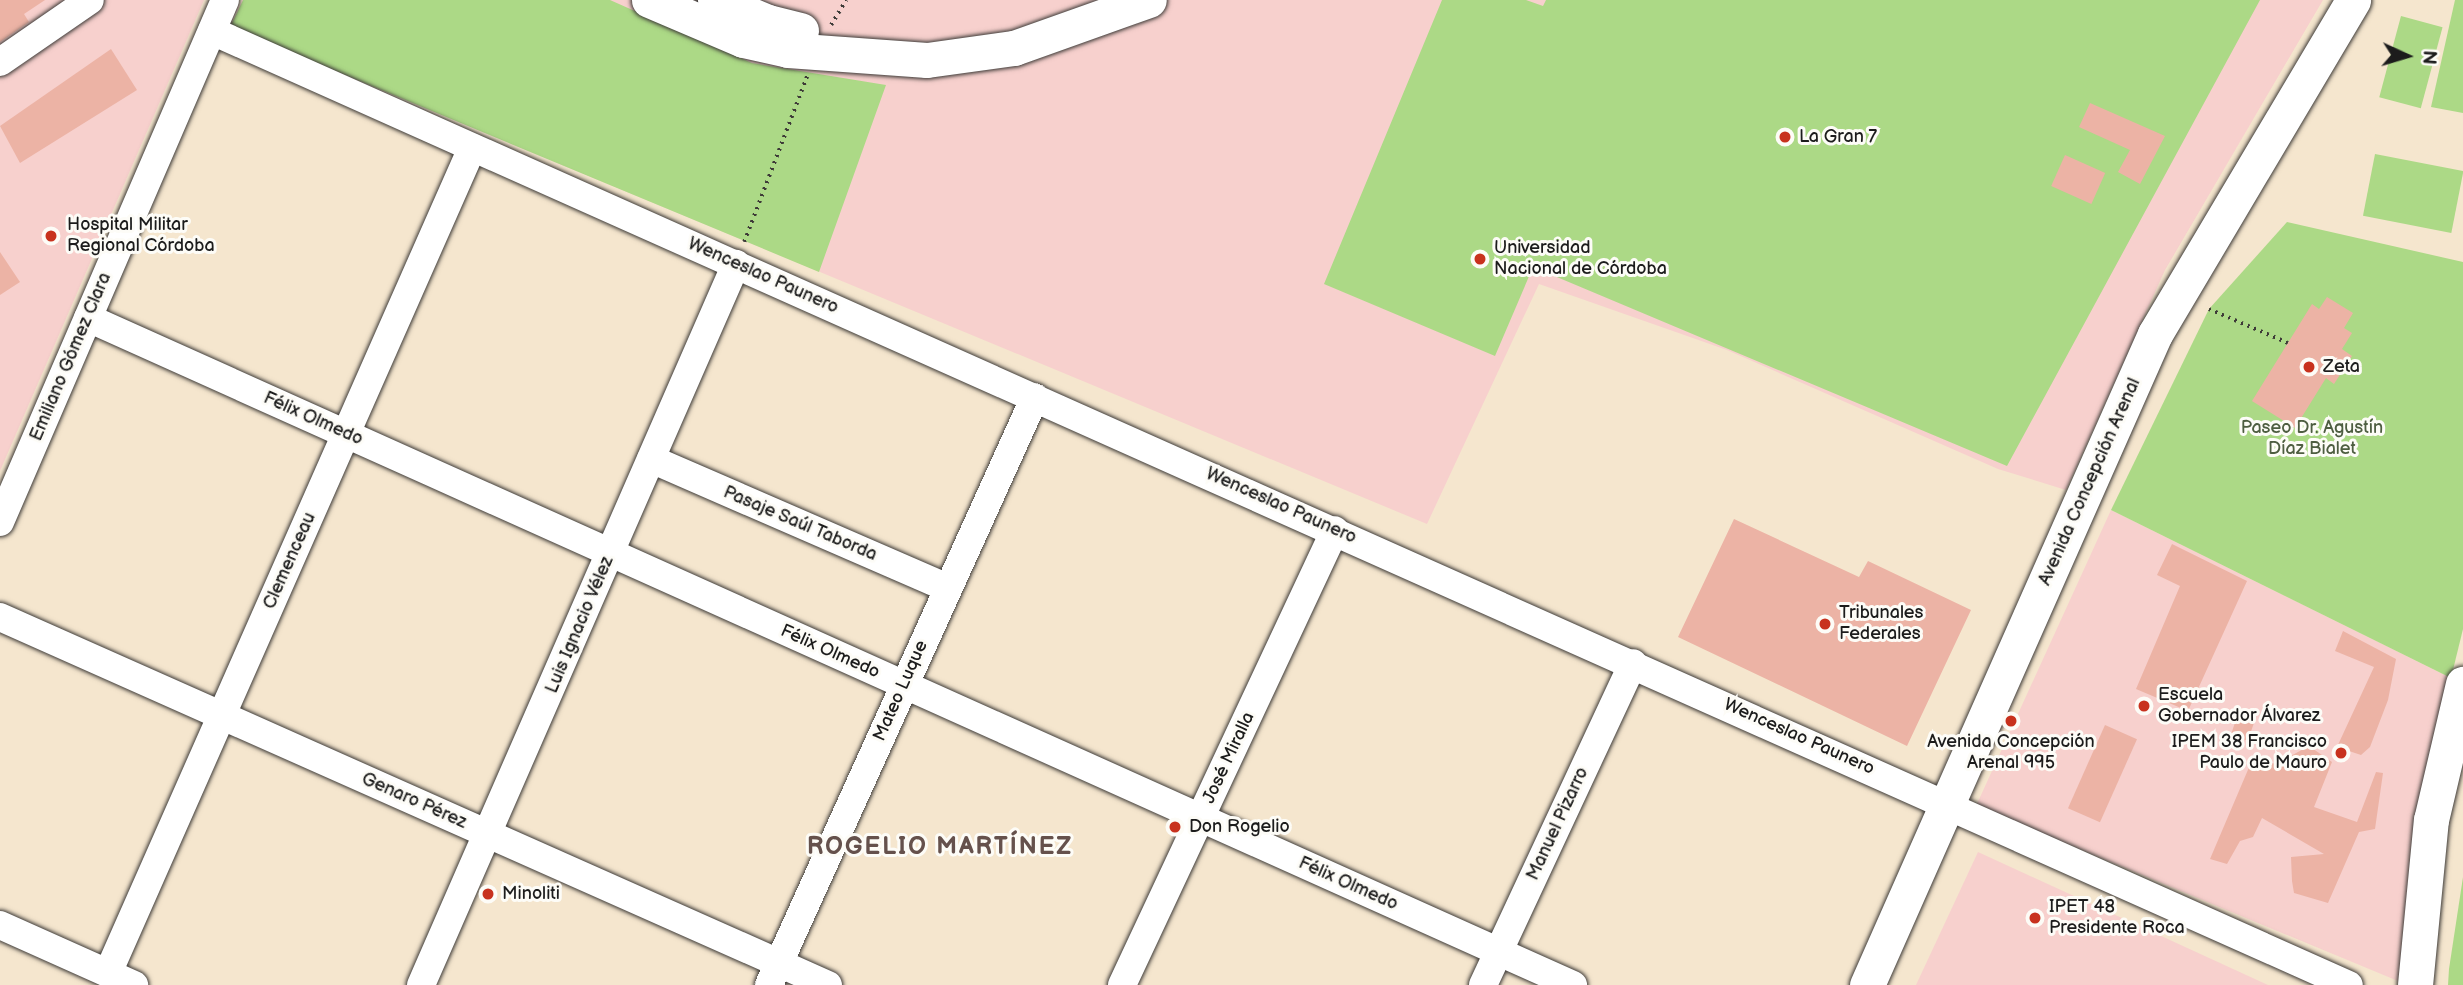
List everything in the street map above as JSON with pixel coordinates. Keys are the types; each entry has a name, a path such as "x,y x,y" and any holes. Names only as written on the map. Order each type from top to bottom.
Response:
{"main road":[{"path":"649,0 743,40 819,45 927,60 988,53 1149,0"},
{"path":"715,0 819,45 940,38 1014,27 1093,0"},
{"name":"Avenida Concepción Arenal","path":"1867,985 1940,801 2163,289 2336,0"},
{"name":"Avenida Concepción Arenal","path":"1851,985 1940,801 2161,324 2353,0"},
{"path":"2415,985 2452,769 2463,684"}],"street":[{"path":"0,62 90,0"},
{"name":"Emiliano Gómez Clara","path":"0,522 225,0"},
{"name":"Wenceslao Paunero","path":"212,32 1335,530 2349,985"},
{"name":"Clemenceau","path":"108,973 472,148"},
{"name":"Luis Ignacio Vélez","path":"421,985 736,264"},
{"name":"Félix Olmedo","path":"88,318 1573,985"},
{"name":"Mateo Luque","path":"774,974 1035,397"},
{"name":"Pasaje Saúl Taborda","path":"651,459 948,588"},
{"name":"José Miralla","path":"1122,985 1335,530"},
{"name":"Genaro Pérez","path":"0,617 489,834 774,974 828,985"},
{"name":"Manuel Pizarro","path":"1483,985 1633,663"},
{"path":"0,925 134,985"}],"path":[{"path":"736,264 819,45 846,0"},
{"path":"2209,309 2288,342"}],"shaded area":[{"name":"Hospital Militar Regional Córdoba","path":"0,0 204,0 0,471"},
{"name":"Universidad Nacional de Córdoba","path":"242,0 2323,0 2165,270 2066,490 1998,469 1727,350 1539,284 1427,524 230,27"},
{"path":"2111,510 2451,678 2420,828 2398,981 1976,806"},
{"name":"IPET 48 Presidente Roca","path":"1978,852 2268,985 1916,985"}],"green space":[{"path":"243,0 610,0 752,63 886,85 819,272 230,27"},
{"name":"La Gran 7","path":"1442,0 1526,0 1543,6 1546,0 2260,0 2007,466 1533,267 1495,356 1324,284"},
{"path":"2455,0 2463,0 2463,113 2431,107"},
{"path":"2401,16 2443,27 2421,108 2379,97"},
{"path":"2375,154 2463,171 2451,233 2363,216"},
{"name":"Paseo Dr. Agustín Díaz Bialet","path":"2287,222 2463,262 2463,629 2451,678 2111,510 2209,309"},
{"path":"2463,877 2463,985 2448,985 2449,969"}],"building":[{"path":"0,0 45,0 24,14 29,22 0,42"},
{"path":"111,49 137,90 20,163 0,126"},
{"path":"2090,103 2165,136 2140,184 2118,172 2130,150 2079,127"},
{"path":"2065,155 2105,173 2091,204 2051,186"},
{"path":"0,252 20,282 0,295"},
{"name":"Zeta","path":"2327,297 2353,313 2344,328 2352,333 2342,349 2352,356 2334,384 2326,378 2295,428 2252,401 2312,304 2319,309"},
{"name":"Tribunales Federales","path":"1734,519 1859,577 1868,561 1971,610 1907,746 1678,637"},
{"path":"2172,544 2247,581 2188,711 2136,689 2180,586 2157,575"},
{"path":"2343,631 2396,659 2388,700 2370,747 2361,755 2337,747 2374,667 2335,651"},
{"path":"2238,714 2255,720 2248,741 2231,735"},
{"path":"2105,725 2137,739 2100,822 2068,808"},
{"path":"2309,746 2332,762 2314,807 2357,822 2376,772 2383,773 2375,829 2359,832 2328,903 2294,893 2292,881 2291,857 2324,854 2262,818 2253,837 2240,841 2227,864 2210,859 2253,758 2276,764"}],"place":[{"name":"La Gran 7","path":"1785,137"},
{"name":"Hospital Militar Regional Córdoba","path":"51,236"},
{"name":"Universidad Nacional de Córdoba","path":"1480,259"},
{"name":"Zeta","path":"2309,367"},
{"name":"Tribunales Federales","path":"1825,624"},
{"name":"Escuela Gobernador Álvarez","path":"2144,706"},
{"name":"Avenida Concepción Arenal 995","path":"2011,721"},
{"name":"IPEM 38 Francisco Paulo de Mauro","path":"2341,753"},
{"name":"Don Rogelio","path":"1175,827"},
{"name":"Minoliti","path":"488,894"},
{"name":"IPET 48 Presidente Roca","path":"2035,918"}],"district":[{"name":"ROGELIO MARTÍNEZ","path":"940,847"}]}
